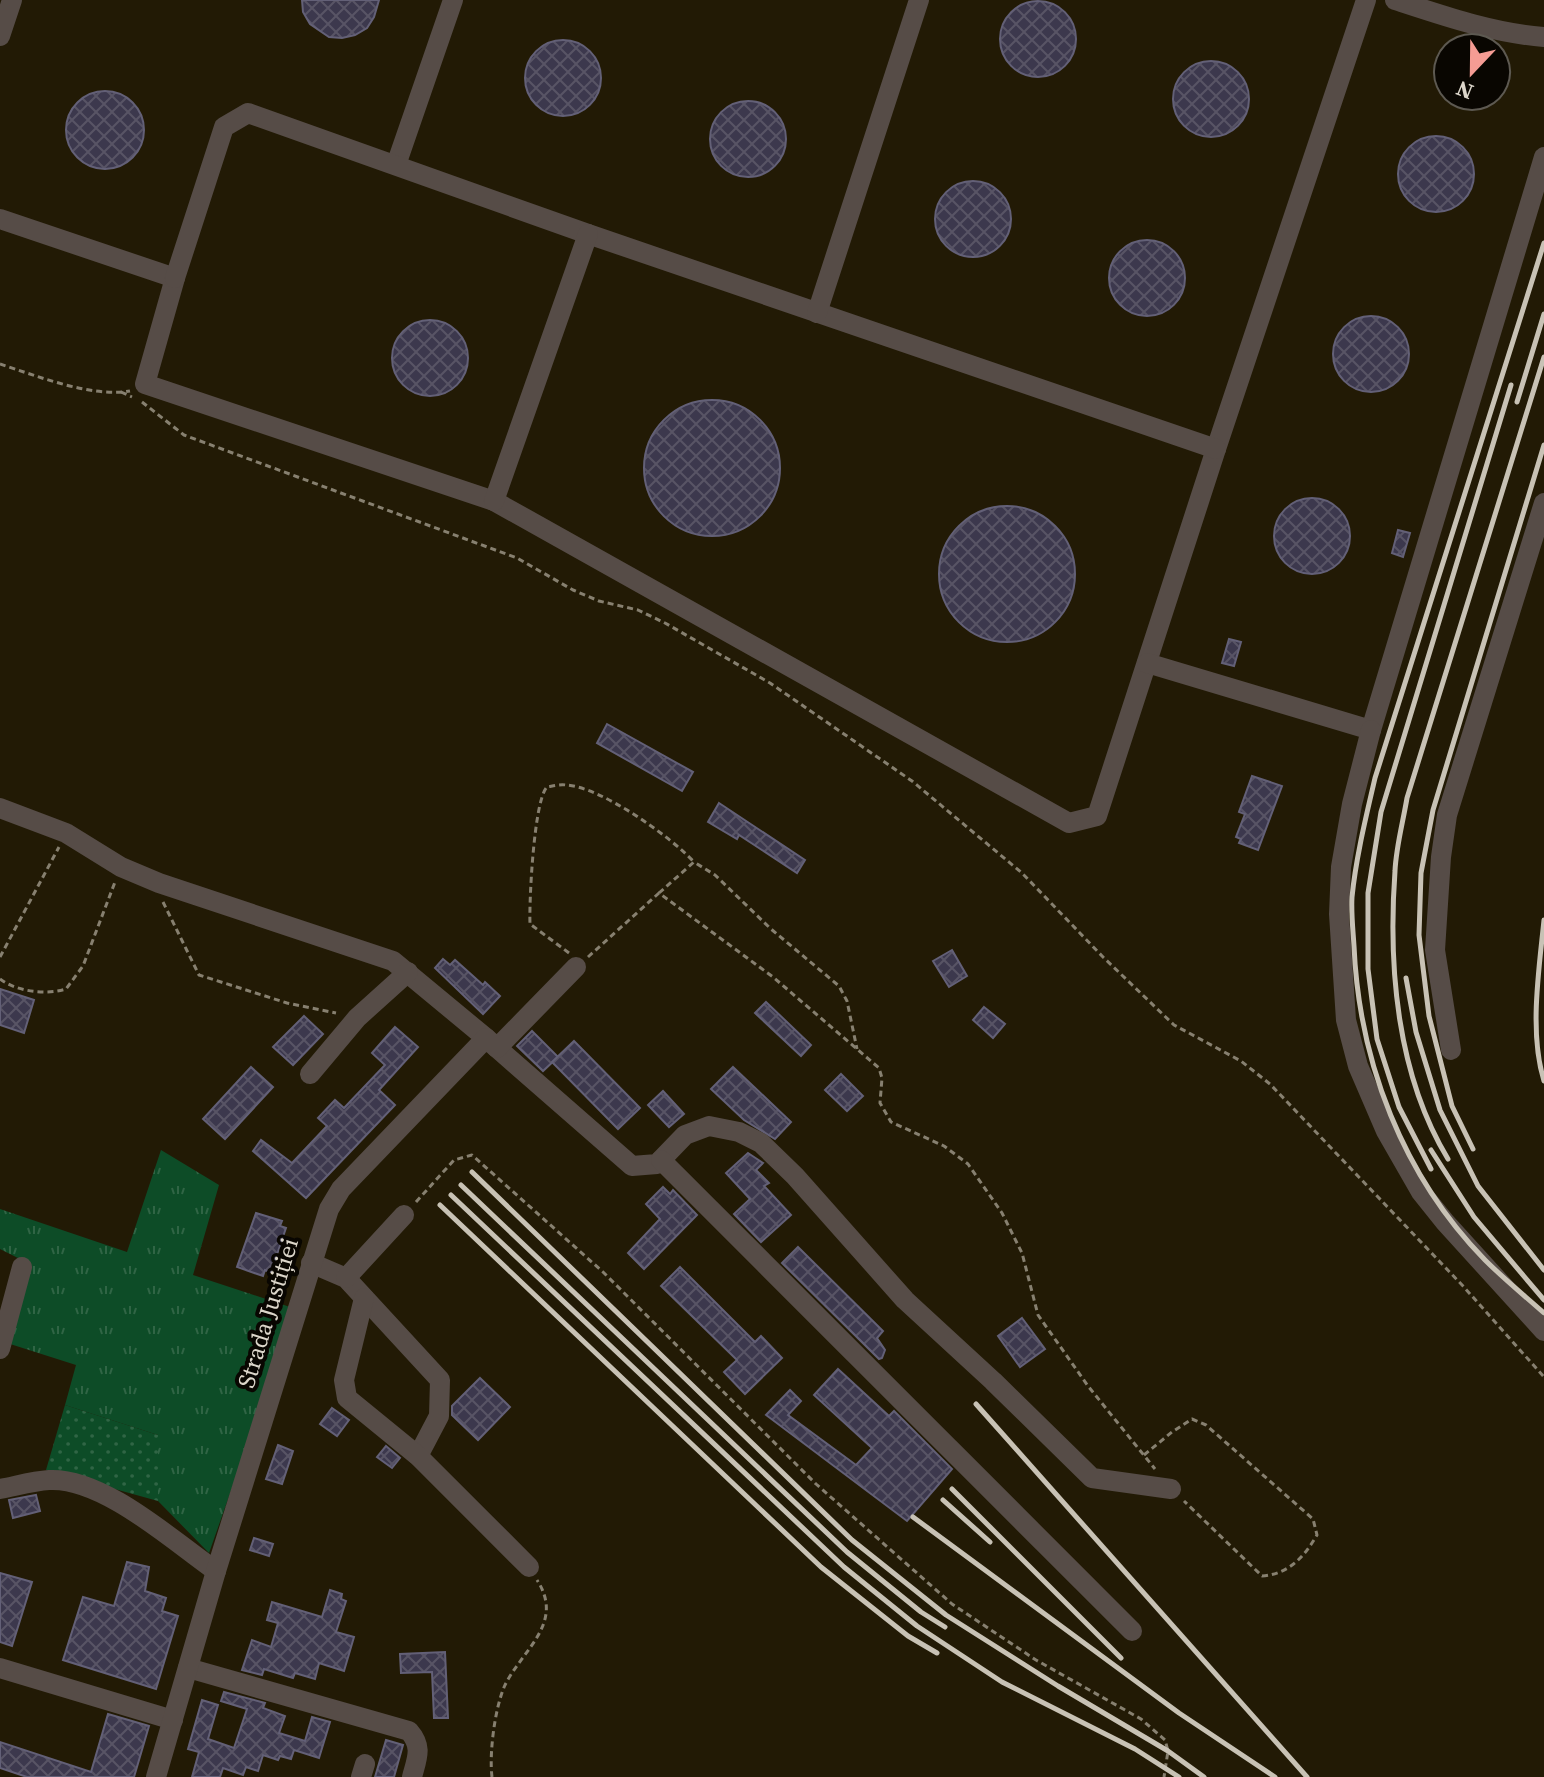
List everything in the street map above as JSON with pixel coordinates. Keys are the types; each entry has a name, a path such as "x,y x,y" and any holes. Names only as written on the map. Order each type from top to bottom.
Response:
{"street":[{"path":"0,36 12,0"},
{"path":"396,165 453,0"},
{"path":"817,313 919,0"},
{"path":"1216,449 588,234 248,113 224,127 175,278 145,384 494,501 1069,823 1097,816 1366,0"},
{"path":"1395,0 1516,35 1544,37"},
{"path":"1544,157 1371,730 1352,804 1341,867 1339,914 1346,1020 1358,1066 1386,1131 1421,1192 1544,1331"},
{"path":"0,219 175,278"},
{"path":"494,501 588,234"},
{"path":"1451,1050 1435,950 1447,815 1544,503"},
{"path":"1147,663 1371,730"},
{"path":"0,808 66,833 121,867 159,883 393,961 632,1166 657,1164 685,1135 709,1126 739,1132 761,1143 795,1176 905,1300 1092,1478 1171,1489"},
{"name":"Strada Justiției","path":"156,1777 216,1571 329,1209 341,1189 492,1043 579,965"},
{"path":"310,1074 357,1018 408,972"},
{"path":"661,1160 1132,1631"},
{"path":"346,1278 404,1215"},
{"path":"311,1263 346,1278 440,1380 439,1416 418,1456"},
{"path":"0,1349 22,1267"},
{"path":"364,1298 344,1380 347,1398 418,1456 529,1567"},
{"path":"0,1489 50,1480 83,1484 116,1500 216,1571"},
{"path":"0,1668 173,1720"},
{"path":"188,1668 409,1731 417,1740 420,1751 412,1777"}],"path":[{"path":"0,364 58,383 121,392 145,384"},
{"path":"121,392 140,401 184,435 481,544 517,558 573,590 651,616 803,704 912,781 1022,873 1174,1025 1241,1061 1270,1084 1463,1286 1544,1377"},
{"path":"694,862 579,965 530,924 541,793 547,787 566,785 588,790 638,817 715,875 771,929 839,986 847,1001 857,1049"},
{"path":"0,957 66,833"},
{"path":"0,979 6,984 49,994 66,989 83,966 121,867"},
{"path":"159,883 168,914 199,975 287,1003 357,1018"},
{"path":"659,893 773,977 879,1068 882,1078 880,1103 891,1122 944,1146 968,1164 1002,1213 1022,1253 1038,1315 1088,1386 1171,1489 1262,1576 1279,1575 1305,1555 1317,1535 1313,1519 1206,1425 1192,1419 1144,1455"},
{"path":"404,1215 454,1160 472,1155 603,1272 816,1484 952,1604 1036,1660 1141,1719 1165,1740 1168,1751 1164,1777"},
{"path":"492,1777 492,1748 499,1702 506,1684 549,1612 543,1589 529,1567"}],"green space":[{"path":"161,1150 219,1185 193,1275 290,1307 252,1431 209,1553 158,1501 158,1435 65,1405 76,1365 7,1343 28,1263 0,1249 0,1209 127,1252"},
{"path":"65,1405 158,1435 158,1501 46,1470"}],"building":[{"path":"302,0 379,0 367,28 342,38 329,37 310,24 303,12"},
{"path":"1038,1 1053,4 1065,12 1073,24 1076,39 1073,54 1065,66 1053,74 1038,77 1023,74 1011,66 1003,54 1000,39 1003,24 1011,12 1023,4"},
{"path":"563,40 578,43 590,51 598,63 601,78 598,93 590,105 578,113 563,116 548,113 536,105 528,93 525,78 528,63 536,51 548,43"},
{"path":"1211,61 1226,64 1238,72 1246,84 1249,99 1246,114 1238,126 1226,134 1211,137 1196,134 1184,126 1176,114 1173,99 1176,84 1184,72 1196,64"},
{"path":"105,91 120,94 133,102 141,115 144,130 141,145 133,158 120,166 105,169 90,166 77,158 69,145 66,130 69,115 77,102 90,94"},
{"path":"748,101 763,104 775,112 783,124 786,139 783,154 775,166 763,174 748,177 733,174 721,166 713,154 710,139 713,124 721,112 733,104"},
{"path":"1436,136 1451,139 1463,147 1471,159 1474,174 1471,189 1463,201 1451,209 1436,212 1421,209 1409,201 1401,189 1398,174 1401,159 1409,147 1421,139"},
{"path":"973,181 988,184 1000,192 1008,204 1011,219 1008,234 1000,246 988,254 973,257 958,254 946,246 938,234 935,219 938,204 946,192 958,184"},
{"path":"1147,240 1162,243 1174,251 1182,263 1185,278 1182,293 1174,305 1162,313 1147,316 1132,313 1120,305 1112,293 1109,278 1112,263 1120,251 1132,243"},
{"path":"1371,316 1386,319 1398,327 1406,339 1409,354 1406,369 1398,381 1386,389 1371,392 1356,389 1344,381 1336,369 1333,354 1336,339 1344,327 1356,319"},
{"path":"430,320 445,323 457,331 465,343 468,358 465,373 457,385 445,393 430,396 415,393 403,385 395,373 392,358 395,343 403,331 415,323"},
{"path":"712,400 738,405 760,420 775,442 780,468 775,494 760,516 738,531 712,536 686,531 664,516 649,494 644,468 649,442 664,420 686,405"},
{"path":"1312,498 1327,501 1339,509 1347,521 1350,536 1347,551 1339,563 1327,571 1312,574 1297,571 1285,563 1277,551 1274,536 1277,521 1285,509 1297,501"},
{"path":"1007,506 1033,511 1055,526 1070,548 1075,574 1070,600 1055,622 1033,637 1007,642 981,637 959,622 944,600 939,574 944,548 959,526 981,511"},
{"path":"1398,530 1410,533 1403,557 1392,553"},
{"path":"1229,639 1241,642 1234,666 1222,663"},
{"path":"607,724 693,772 682,791 597,743"},
{"path":"1252,776 1282,786 1258,850 1239,843 1241,839 1236,837 1245,814 1239,812"},
{"path":"719,803 805,860 797,873 739,835 737,839 708,822"},
{"path":"952,950 967,976 949,987 933,961"},
{"path":"443,959 450,965 455,960 500,996 483,1014 435,968"},
{"path":"0,989 34,1000 24,1033 0,1025"},
{"path":"766,1002 811,1045 801,1056 755,1013"},
{"path":"984,1007 1005,1024 993,1038 973,1020"},
{"path":"304,1016 323,1034 293,1065 273,1047"},
{"path":"395,1027 418,1047 379,1090 395,1105 306,1198 253,1151 261,1140 292,1163 327,1126 318,1118 335,1100 344,1108 385,1065 372,1053"},
{"path":"532,1031 558,1057 543,1071 517,1046"},
{"path":"574,1041 640,1108 618,1129 552,1062"},
{"path":"251,1067 273,1087 225,1139 203,1119"},
{"path":"733,1067 791,1122 775,1139 744,1120 711,1089"},
{"path":"841,1074 863,1096 847,1111 825,1090"},
{"path":"663,1091 684,1114 669,1127 648,1105"},
{"path":"748,1153 763,1163 756,1170 769,1183 764,1186 791,1215 761,1242 734,1214 750,1199 726,1173"},
{"path":"663,1187 670,1194 673,1190 697,1215 644,1269 628,1253 660,1219 646,1204"},
{"path":"256,1213 282,1221 280,1226 286,1228 271,1272 265,1270 263,1276 237,1267"},
{"path":"798,1247 883,1331 877,1338 885,1350 882,1358 879,1359 782,1263"},
{"path":"680,1267 755,1342 761,1336 782,1358 745,1394 724,1372 737,1360 661,1286"},
{"path":"1022,1318 1045,1349 1020,1367 998,1336"},
{"path":"838,1369 889,1416 894,1411 952,1469 907,1521 766,1415 790,1390 801,1401 788,1415 856,1465 872,1448 814,1395"},
{"path":"480,1378 510,1407 478,1440 452,1415 452,1406"},
{"path":"332,1408 349,1420 337,1436 320,1424"},
{"path":"278,1445 293,1451 282,1484 266,1479"},
{"path":"386,1446 400,1458 392,1468 377,1457"},
{"path":"36,1495 40,1511 13,1518 9,1500"},
{"path":"254,1538 273,1544 269,1556 250,1550"},
{"path":"127,1562 149,1567 145,1591 166,1598 162,1611 178,1616 156,1689 63,1660 83,1597 114,1606"},
{"path":"0,1573 32,1582 12,1646 0,1642"},
{"path":"330,1590 342,1594 341,1599 346,1601 336,1632 354,1637 344,1671 319,1663 315,1679 295,1673 293,1678 264,1669 262,1675 242,1670 252,1640 271,1647 278,1623 267,1620 272,1602 322,1617"},
{"path":"445,1652 448,1718 434,1718 432,1672 401,1673 400,1654"},
{"path":"224,1692 265,1703 263,1708 285,1716 279,1733 305,1741 312,1717 330,1722 319,1758 294,1750 291,1759 280,1756 278,1760 263,1755 258,1771 246,1767 243,1775 223,1768 220,1777 192,1777 199,1752 188,1749 202,1700 218,1705 208,1739 234,1748 247,1709 221,1701"},
{"path":"108,1714 149,1726 134,1777 27,1777 0,1768 0,1742 91,1772"},
{"path":"386,1740 403,1745 394,1777 375,1777"}],"railway":[{"path":"1544,243 1375,778 1352,897 1358,989 1365,1032 1391,1115 1431,1192 1456,1227 1485,1260 1544,1313"},
{"path":"1517,402 1544,314"},
{"path":"1448,1159 1417,1092 1400,1020 1393,945 1398,844 1407,798 1544,357"},
{"path":"1431,1169 1399,1107 1377,1039 1368,969 1368,893 1381,812 1511,385"},
{"path":"1473,1149 1452,1106 1429,1016 1419,935 1421,873 1433,810 1544,445"},
{"path":"1544,920 1536,1022 1539,1062 1544,1081"},
{"path":"1406,978 1416,1032 1440,1110 1478,1186 1544,1270"},
{"path":"1431,1150 1474,1217 1544,1300"},
{"path":"472,1172 852,1540 946,1615 1168,1751 1204,1777"},
{"path":"461,1185 847,1552 921,1612 945,1627"},
{"path":"451,1195 844,1567 917,1626 1002,1682 1135,1749 1179,1777"},
{"path":"440,1205 821,1567 908,1636 937,1653"},
{"path":"976,1404 1307,1777"},
{"path":"952,1489 1121,1658"},
{"path":"943,1500 990,1542"},
{"path":"913,1517 1179,1713 1275,1777"}]}
